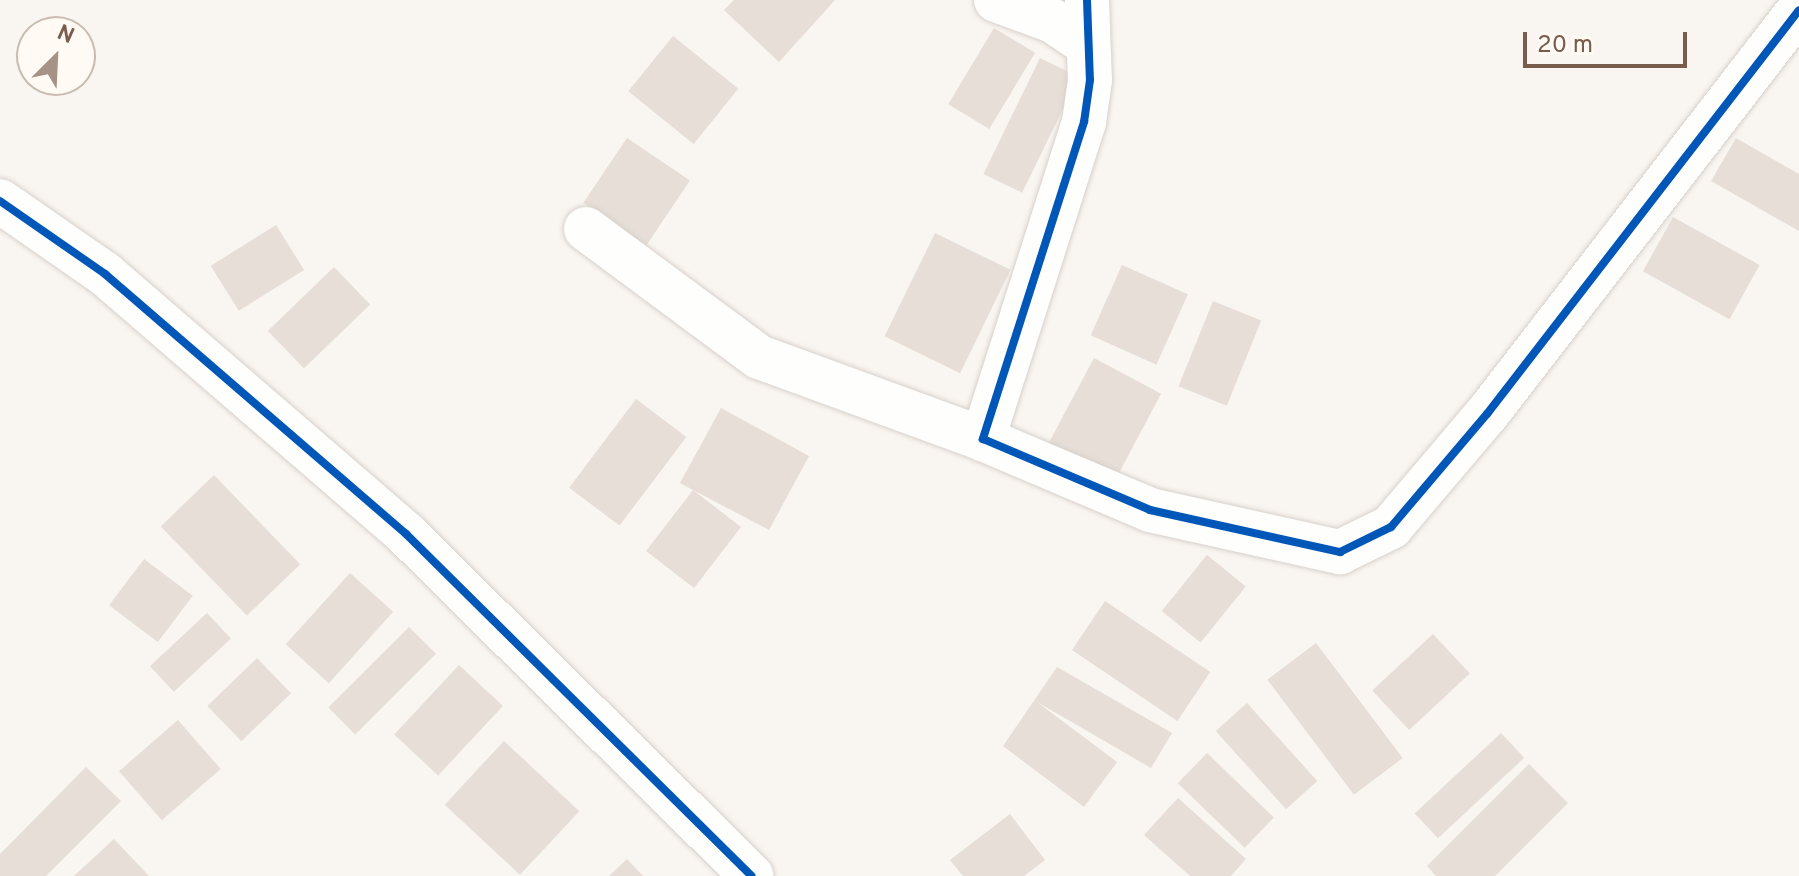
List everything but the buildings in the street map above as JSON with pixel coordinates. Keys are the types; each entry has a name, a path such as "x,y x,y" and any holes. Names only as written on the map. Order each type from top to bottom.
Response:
{"street":[{"path":"983,439 1084,122 1090,80 1086,21 1053,21 996,0"},
{"path":"586,229 759,357 983,439 1150,510 1340,552 1368,543 1391,527 1487,414 1799,10"},
{"path":"0,201 105,274 406,534 752,876"}],"cycle path":[{"path":"1087,0 1090,80 1084,122 983,439 1150,510 1340,552 1391,527 1487,414 1799,10"},
{"path":"0,201 105,274 406,534 752,876"}]}
